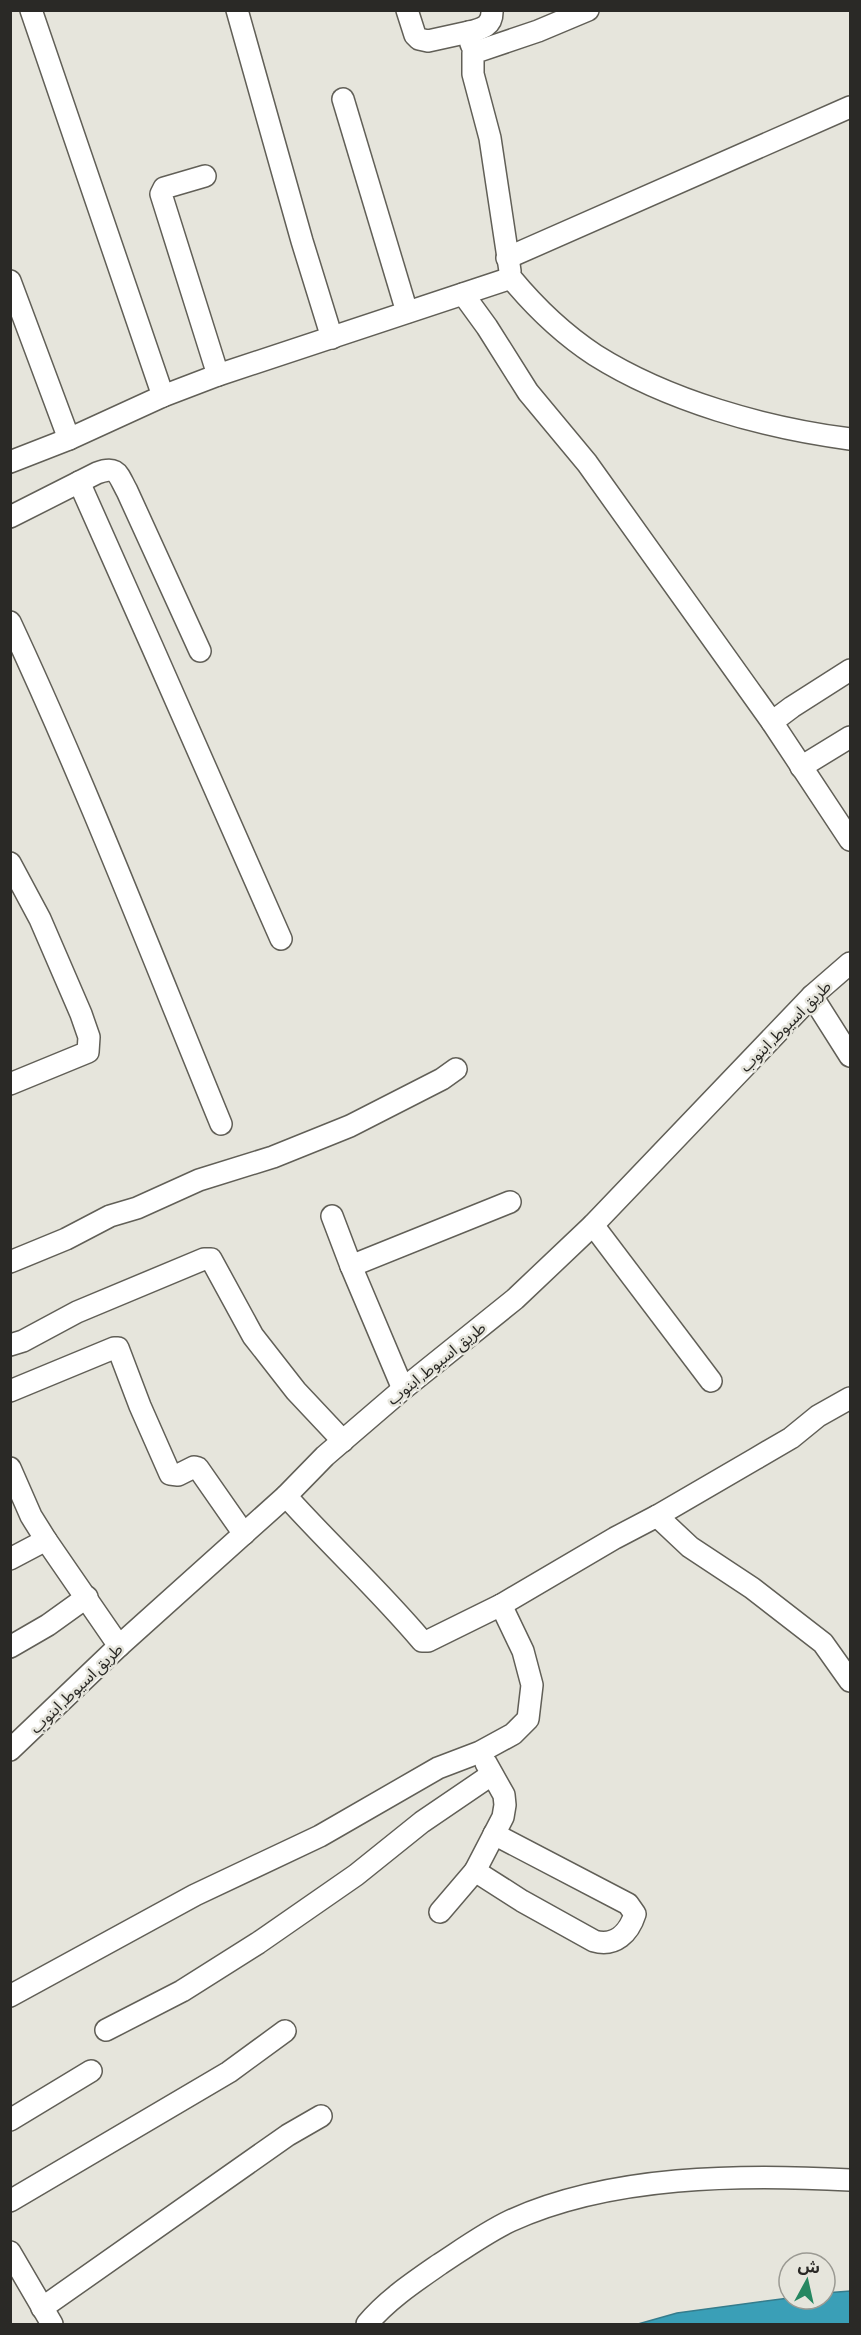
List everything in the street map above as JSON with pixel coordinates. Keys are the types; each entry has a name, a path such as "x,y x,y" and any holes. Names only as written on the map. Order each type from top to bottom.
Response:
{"street":[{"path":"31,10 163,396"},
{"path":"237,10 302,241 332,338"},
{"path":"407,10 415,35 418,39 428,42 485,28 491,21 492,10"},
{"path":"473,53 538,31 588,10"},
{"path":"469,32 473,53 473,74 490,138 509,268 557,326 595,354 633,375 696,403 750,419 850,439"},
{"path":"343,99 407,312"},
{"path":"10,462 69,439 163,396 218,375 463,294 509,268 850,107"},
{"path":"205,176 164,188 161,194 218,375"},
{"path":"10,281 69,439"},
{"path":"463,294 528,392 587,463 772,722 850,839"},
{"path":"10,517 108,469 117,473 200,651"},
{"path":"79,482 281,939"},
{"path":"10,622 117,864 221,1124"},
{"path":"772,722 850,670"},
{"path":"801,767 850,736"},
{"path":"10,863 26,889 52,944 81,1014 89,1045 88,1052 10,1084"},
{"name":"طريق اسيوط, ابنوب","path":"10,1750 119,1646 286,1496 325,1456 403,1389 515,1299 593,1225 812,996 850,963"},
{"path":"812,996 850,1056"},
{"path":"10,1262 66,1239 110,1216 137,1208 199,1180 273,1157 350,1126 456,1070"},
{"path":"351,1266 510,1202"},
{"path":"332,1216 403,1389"},
{"path":"593,1225 711,1381"},
{"path":"10,1345 23,1341 77,1312 204,1259 211,1259 253,1336 296,1391 342,1441"},
{"path":"10,1391 118,1348 170,1474 178,1476 194,1467 198,1468 244,1534"},
{"path":"286,1496 394,1608 422,1641 429,1641 501,1605 657,1516 790,1438 818,1416 850,1398"},
{"path":"10,1468 31,1516 119,1646"},
{"path":"657,1516 690,1547 752,1588 823,1643 850,1681"},
{"path":"10,1559 46,1540"},
{"path":"10,1647 48,1625 87,1597"},
{"path":"10,1996 195,1895 320,1836 438,1768 480,1752 513,1734 528,1719 532,1685 523,1651 501,1605"},
{"path":"440,1912 475,1871 503,1817 504,1795 480,1752"},
{"path":"106,2030 182,1991 306,1912 422,1822 491,1775"},
{"path":"475,1871 522,1901 600,1943 618,1939 626,1933 632,1922 635,1914 628,1904 494,1834"},
{"path":"10,2201 229,2072 285,2031"},
{"path":"10,2120 91,2071"},
{"path":"10,2253 47,2316 288,2135 321,2116"},
{"path":"367,2325 411,2284 487,2233 518,2218 564,2202 659,2183 755,2177 850,2180"}],"water":[{"path":"850,2291 850,2324 638,2324 677,2313 777,2300 777,2311 837,2311 837,2292"}]}
